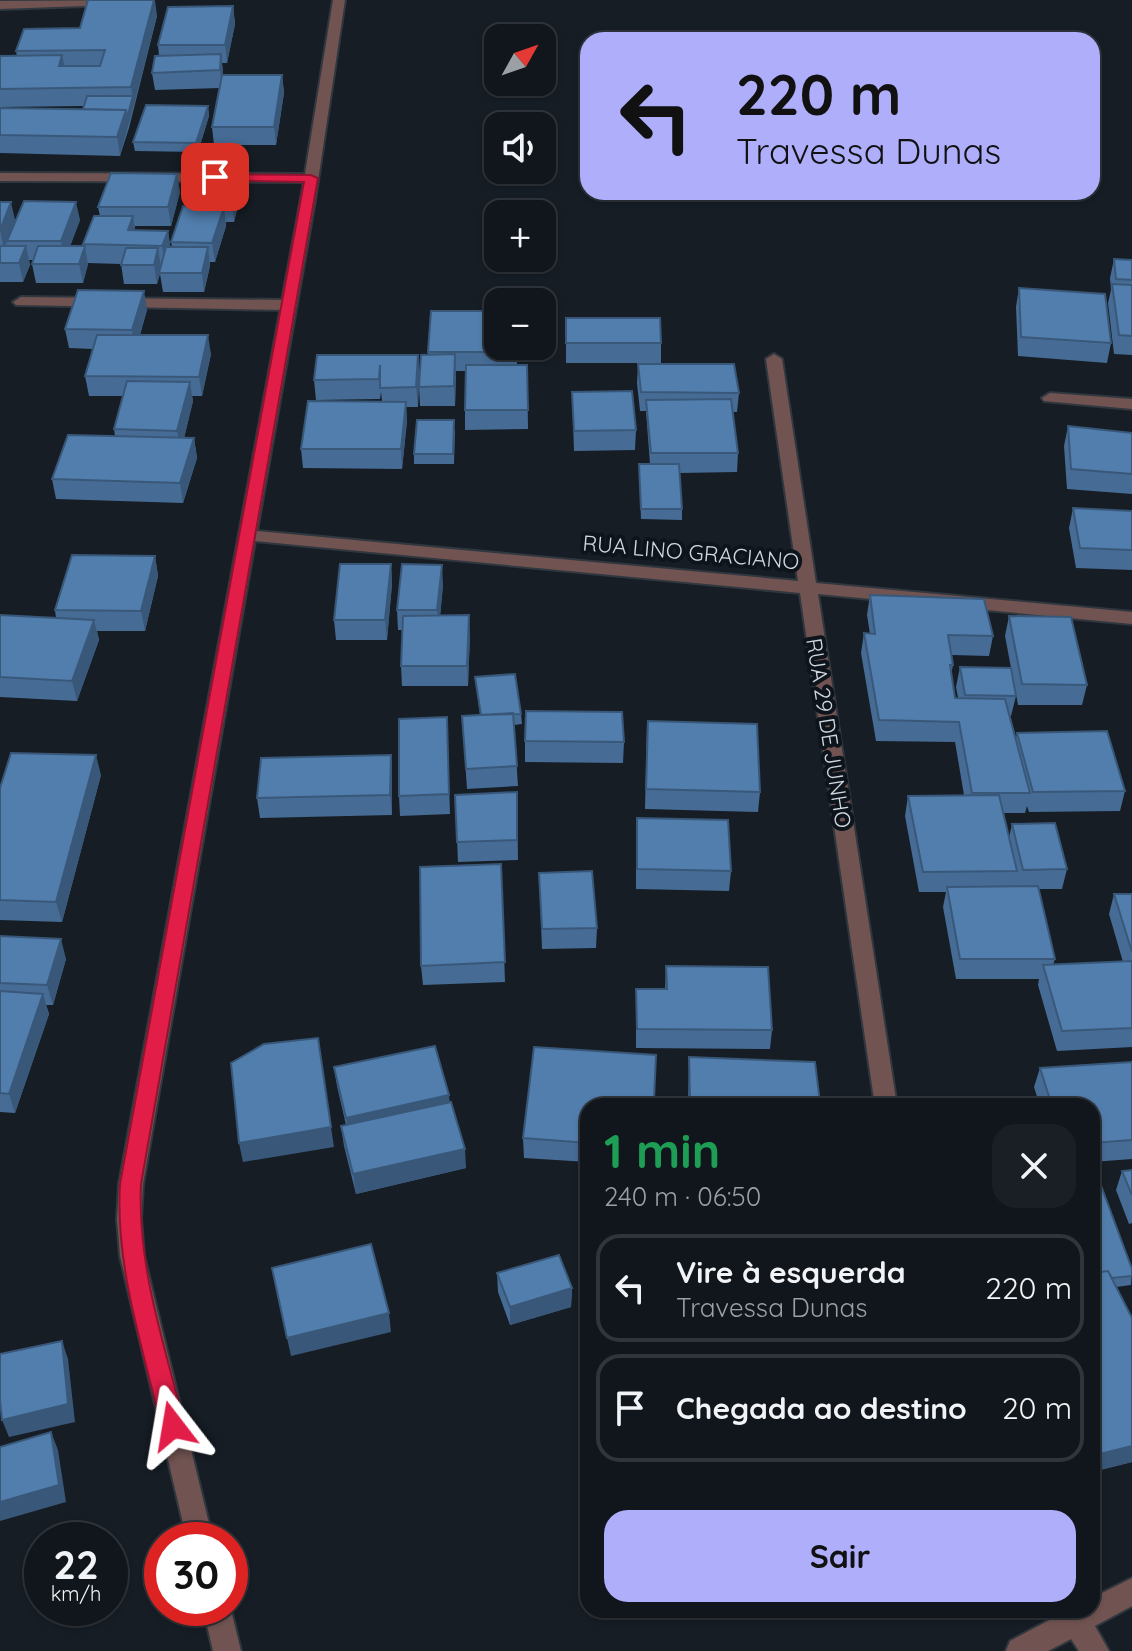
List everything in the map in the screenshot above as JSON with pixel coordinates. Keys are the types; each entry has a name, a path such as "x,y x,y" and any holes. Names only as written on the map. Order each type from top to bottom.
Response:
{"street":[{"path":"0,5 141,0"},
{"path":"196,1522 132,1256 129,1219 131,1184 311,178 339,0"},
{"path":"0,177 311,178"},
{"path":"21,302 288,305"},
{"name":"RUA 29 DE JUNHO","path":"774,359 885,1098"},
{"path":"1050,398 1132,404"},
{"name":"RUA LINO GRACIANO","path":"246,535 1132,618"},
{"path":"1100,1604 1132,1591"},
{"path":"1020,1651 1069,1618"},
{"path":"1073,1618 1095,1651"},
{"path":"221,1626 227,1651"}],"building":[{"path":"88,0 154,0 131,87 0,89 0,56 62,55 59,66 100,66 105,50 16,51 24,29 80,28"},
{"path":"233,6 225,45 158,45 168,7"},
{"path":"221,54 220,70 152,73 155,56"},
{"path":"222,75 282,75 274,127 212,127"},
{"path":"87,96 133,96 127,118 126,110 83,109"},
{"path":"146,105 208,106 196,143 133,142"},
{"path":"0,108 126,110 117,137 0,135"},
{"path":"111,173 177,174 168,207 98,207"},
{"path":"191,174 239,174 232,203 200,203 202,195 185,195"},
{"path":"24,201 76,202 61,241 7,241"},
{"path":"0,202 11,202 0,230"},
{"path":"183,206 224,207 212,243 171,242"},
{"path":"94,216 133,216 128,230 168,231 162,246 83,244"},
{"path":"0,246 26,246 19,263 0,263"},
{"path":"38,246 85,246 79,264 32,264"},
{"path":"166,247 208,247 202,273 159,273"},
{"path":"126,248 158,248 154,265 121,265"},
{"path":"1114,259 1132,260 1132,280 1116,279"},
{"path":"1112,284 1132,285 1132,336 1119,335"},
{"path":"1019,288 1105,294 1111,343 1021,337"},
{"path":"78,290 144,291 132,330 65,329"},
{"path":"431,311 484,311 484,352 428,352"},
{"path":"566,318 660,318 661,343 566,343"},
{"path":"97,335 208,335 199,377 85,376"},
{"path":"455,354 454,386 419,387 421,355"},
{"path":"317,355 418,355 416,387 380,388 380,365 379,379 314,380"},
{"path":"638,364 734,364 739,393 641,392"},
{"path":"466,365 527,365 528,410 465,410"},
{"path":"127,381 190,382 177,431 114,429"},
{"path":"632,391 636,430 574,431 572,392"},
{"path":"731,399 738,453 651,453 646,400"},
{"path":"308,401 406,402 401,449 301,449"},
{"path":"417,420 454,420 453,454 414,454"},
{"path":"1068,426 1132,433 1132,474 1071,469"},
{"path":"68,435 194,438 180,483 52,479"},
{"path":"639,464 679,464 682,509 641,509"},
{"path":"1073,508 1132,511 1132,550 1080,548"},
{"path":"72,555 155,556 141,611 55,610"},
{"path":"340,564 391,564 385,620 334,620"},
{"path":"402,564 442,565 437,610 397,610"},
{"path":"870,595 984,599 993,636 948,635 955,698 1005,699 1030,793 972,793 959,722 879,720 864,633 875,634"},
{"path":"0,615 94,620 72,681 0,677"},
{"path":"469,615 467,666 401,666 403,616"},
{"path":"1009,616 1071,617 1087,685 1022,684"},
{"path":"960,667 1011,668 1016,696 965,695"},
{"path":"515,674 521,714 481,715 475,677"},
{"path":"526,711 622,712 624,742 525,741"},
{"path":"513,713 517,766 466,769 462,716"},
{"path":"447,717 449,794 399,796 399,719"},
{"path":"648,721 757,724 760,792 646,789"},
{"path":"1107,731 1125,791 1033,792 1017,733"},
{"path":"11,753 96,755 56,902 0,900 0,788"},
{"path":"391,755 390,795 257,798 261,758"},
{"path":"517,792 517,840 457,842 455,795"},
{"path":"999,795 1017,871 923,872 908,796"},
{"path":"637,818 728,820 731,871 637,869"},
{"path":"1055,823 1067,869 1023,870 1012,824"},
{"path":"501,864 505,962 421,966 420,867"},
{"path":"592,871 597,928 542,929 539,873"},
{"path":"1038,886 1055,959 960,959 947,887"},
{"path":"1114,894 1132,894 1132,952"},
{"path":"0,936 61,939 47,985 0,983"},
{"path":"1132,961 1132,1028 1062,1031 1043,965"},
{"path":"666,966 768,967 772,1030 637,1029 636,989 667,989"},
{"path":"0,991 43,994 9,1094 0,1093"},
{"path":"318,1038 331,1127 239,1143 231,1063 264,1044"},
{"path":"435,1046 449,1095 346,1118 334,1067"},
{"path":"534,1047 656,1055 654,1098 580,1098 580,1142 523,1138"},
{"path":"689,1057 815,1062 819,1098 690,1098"},
{"path":"1132,1062 1132,1140 1100,1142 1100,1098 1049,1098 1040,1068"},
{"path":"451,1102 465,1149 353,1174 341,1126"},
{"path":"1132,1170 1132,1195 1122,1171"},
{"path":"1100,1183 1132,1276 1112,1278 1108,1271 1100,1272"},
{"path":"371,1244 389,1313 287,1338 272,1268"},
{"path":"559,1255 572,1288 510,1307 497,1273"},
{"path":"1108,1271 1132,1318 1132,1446 1100,1454 1100,1272"},
{"path":"62,1341 68,1404 2,1420 0,1354"},
{"path":"51,1432 59,1485 0,1502 0,1447"}],"route":[{"path":"173,1426 132,1256 129,1219 131,1184 311,178 215,177"}]}
